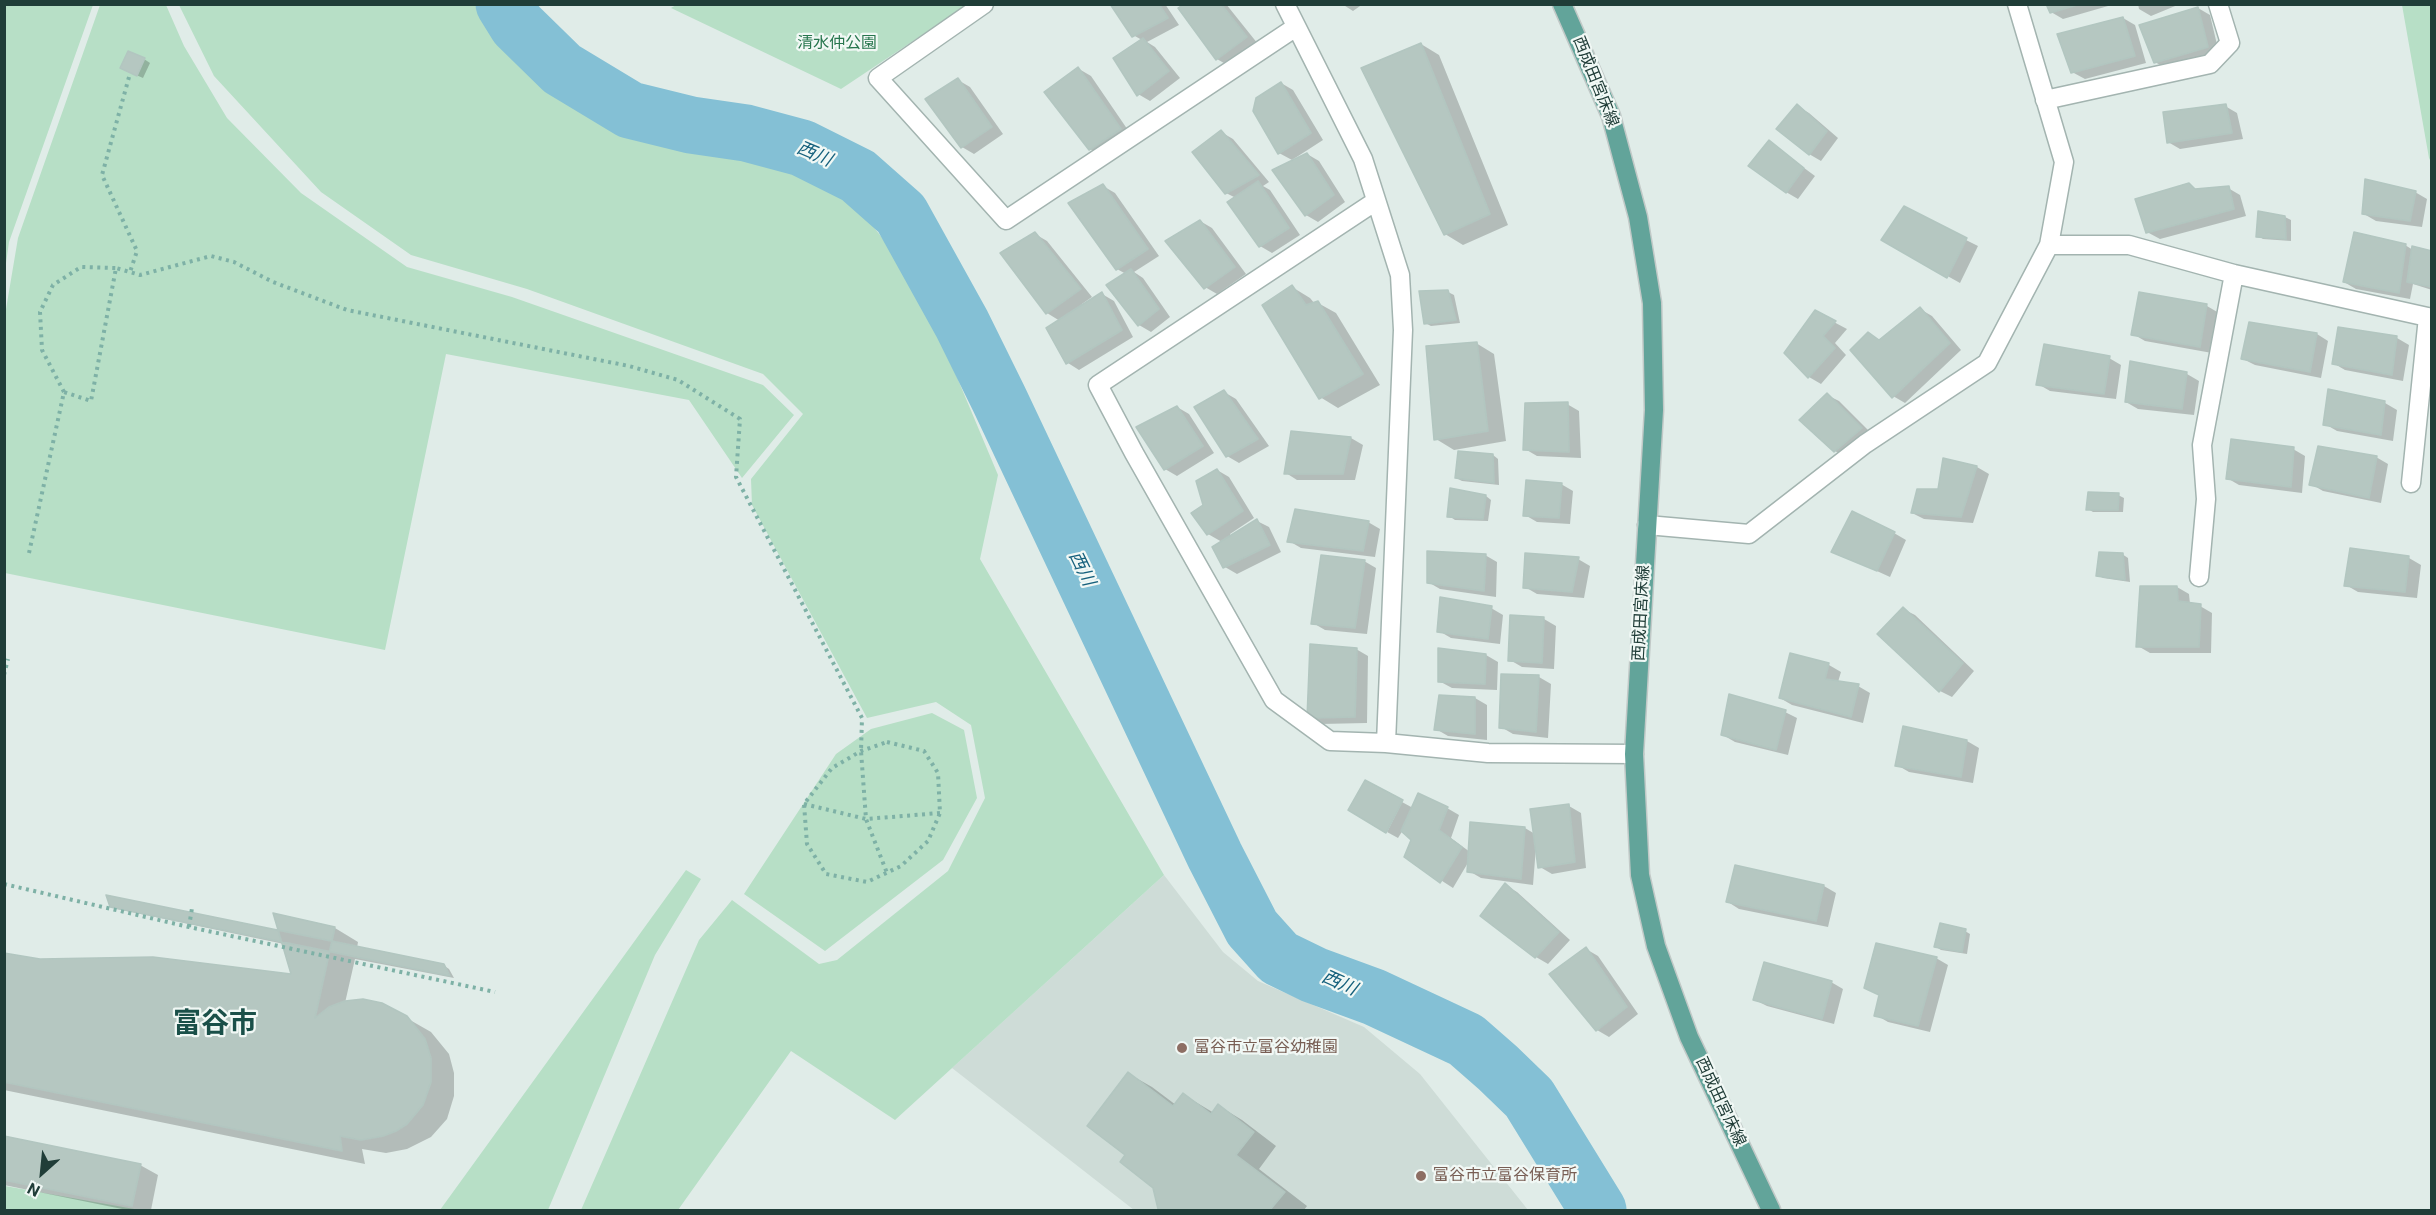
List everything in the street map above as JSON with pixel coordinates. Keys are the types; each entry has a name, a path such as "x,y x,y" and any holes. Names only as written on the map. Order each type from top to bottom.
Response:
{"main road":[{"name":"西成田宮床線","path":"1562,4 1611,116 1638,217 1652,303 1654,410 1634,754 1640,875 1656,946 1689,1037 1771,1210"}],"street":[{"path":"984,4 878,78 1006,220 1296,27"},
{"path":"1285,4 1363,159 1400,275 1403,330 1386,743"},
{"path":"1647,525 1749,534 1865,444 1987,363 2049,245 2064,162 2017,4"},
{"path":"2045,100 2210,64 2230,43 2218,4"},
{"path":"1376,201 1098,385 1274,700 1330,741 1386,743 1488,753 1634,754"},
{"path":"2049,245 2129,245 2234,274 2430,317 2411,483"},
{"path":"2199,577 2206,499 2202,445 2234,274"}],"path":[{"path":"129,77 102,175 137,251 130,272"},
{"path":"29,553 64,392 42,350 40,312 53,285 81,267 116,268 140,275 211,256 234,262 273,282 347,310 629,366 678,380 740,420 736,477 862,718 861,751 866,819 887,873"},
{"path":"64,392 91,401 116,268"},
{"path":"4,675 8,659"},
{"path":"887,742 924,751 938,773 940,813 928,841 901,866 867,882 826,874 807,844 804,804 832,768 861,751 887,742"},
{"path":"804,804 866,819 940,813"},
{"path":"4,884 189,927 495,992"},
{"path":"189,927 192,908"}],"shaded area":[{"name":"富谷市立富谷幼稚園","path":"1164,875 1223,952 1258,981 1364,1027 1420,1074 1528,1210 1134,1210 952,1068"}],"green space":[{"path":"5,4 93,5 9,242 5,270"},
{"path":"100,5 166,5 184,46 227,118 301,193 407,267 512,297 763,385 794,415 742,478 689,400 446,354 385,650 5,573 4,321 18,238"},
{"path":"179,5 475,5 498,43 602,117 742,149 846,192 917,282 998,475 980,559 1164,875 895,1120 791,1051 678,1210 581,1210 699,940 732,900 819,964 837,960 948,871 985,798 971,725 936,702 867,718 752,505 751,479 803,414 763,374 527,289 411,255 321,192 214,76"},
{"name":"清水仲公園","path":"676,5 967,5 841,89 671,8"},
{"path":"2402,5 2431,5 2431,162 2429,158"},
{"path":"932,713 964,730 977,798 943,860 825,951 744,894 836,754 871,729"},
{"path":"686,870 701,879 655,955 548,1210 440,1210"},
{"path":"5,1186 140,1210 5,1210"}],"building":[{"path":"1110,4 1159,4 1168,18 1132,37"},
{"path":"1184,4 1221,4 1247,37 1216,60 1178,8"},
{"path":"2046,4 2080,4 2050,13"},
{"path":"2198,7 2208,47 2154,63 2139,25"},
{"path":"2123,17 2135,56 2071,73 2057,34"},
{"path":"1143,38 1169,71 1137,96 1113,58"},
{"path":"1421,43 1490,214 1444,235 1361,68"},
{"path":"128,51 145,58 137,76 120,68"},
{"path":"1078,67 1121,129 1089,150 1044,92"},
{"path":"958,78 992,127 961,148 925,99"},
{"path":"1281,82 1311,133 1278,154 1253,111 1256,98"},
{"path":"1797,104 1827,131 1809,155 1776,129"},
{"path":"2226,104 2232,133 2167,143 2163,112"},
{"path":"1221,130 1259,175 1225,194 1192,152"},
{"path":"1769,140 1804,168 1786,193 1748,166"},
{"path":"1307,153 1334,195 1305,216 1272,170"},
{"path":"2365,179 2416,191 2410,221 2362,214"},
{"path":"1258,181 1289,228 1259,247 1227,202"},
{"path":"2189,183 2195,189 2229,186 2234,209 2146,233 2135,199"},
{"path":"1103,184 1148,249 1116,270 1068,203"},
{"path":"1904,206 1967,238 1947,278 1881,240"},
{"path":"2258,211 2285,216 2286,239 2256,237"},
{"path":"1200,220 1235,267 1204,289 1165,241"},
{"path":"1035,232 1081,289 1046,314 1000,253"},
{"path":"2354,232 2406,244 2399,293 2343,282"},
{"path":"2412,246 2432,251 2432,287 2407,282"},
{"path":"1131,269 1159,309 1138,326 1106,285"},
{"path":"1292,285 1306,305 1318,301 1363,374 1319,399 1262,305"},
{"path":"1448,290 1456,320 1424,324 1419,291"},
{"path":"1102,292 1122,330 1066,364 1046,328"},
{"path":"2139,292 2207,304 2200,347 2131,335"},
{"path":"1920,307 1950,343 1892,398 1850,350 1868,332 1879,340"},
{"path":"1815,310 1836,321 1823,336 1835,348 1808,378 1784,353"},
{"path":"2249,322 2317,333 2310,372 2241,359"},
{"path":"2338,327 2397,336 2392,375 2332,364"},
{"path":"1477,342 1488,431 1434,440 1426,346"},
{"path":"2044,344 2110,356 2104,394 2036,385"},
{"path":"2130,361 2187,372 2182,409 2125,402"},
{"path":"2328,389 2385,401 2381,435 2323,425"},
{"path":"1224,390 1258,439 1226,457 1194,407"},
{"path":"1827,393 1862,428 1834,452 1799,420"},
{"path":"1568,402 1569,452 1523,450 1525,403"},
{"path":"1177,406 1203,446 1164,470 1136,427"},
{"path":"1291,431 1351,437 1343,474 1284,474"},
{"path":"2231,439 2294,447 2291,487 2226,479"},
{"path":"2318,446 2377,456 2369,498 2309,485"},
{"path":"1458,451 1493,454 1494,483 1455,478"},
{"path":"1943,458 1977,466 1961,517 1911,513 1917,489 1938,489"},
{"path":"1217,469 1243,511 1207,535 1191,513 1203,505 1196,481"},
{"path":"1526,480 1562,483 1559,518 1523,516"},
{"path":"1450,488 1486,495 1483,519 1447,517"},
{"path":"2088,492 2119,493 2118,510 2086,510"},
{"path":"1295,509 1369,521 1363,551 1287,542"},
{"path":"1852,511 1895,532 1877,571 1831,552"},
{"path":"1257,519 1270,545 1223,568 1212,547"},
{"path":"2350,548 2409,556 2405,592 2344,586"},
{"path":"1427,551 1486,554 1484,591 1427,583"},
{"path":"2099,552 2123,553 2125,580 2096,576"},
{"path":"1525,553 1579,557 1572,592 1523,588"},
{"path":"1321,555 1365,560 1355,628 1311,624"},
{"path":"2140,586 2177,586 2178,601 2201,604 2199,647 2136,647"},
{"path":"1440,597 1492,606 1488,639 1437,632"},
{"path":"1903,607 1963,663 1939,692 1877,634"},
{"path":"1510,615 1544,617 1542,663 1508,661"},
{"path":"1310,644 1357,648 1355,717 1307,718"},
{"path":"1438,648 1486,654 1485,684 1438,682"},
{"path":"1790,653 1829,663 1825,679 1859,684 1851,717 1779,698"},
{"path":"1501,674 1539,675 1536,732 1499,728"},
{"path":"1729,694 1786,710 1776,750 1721,735"},
{"path":"1439,695 1475,697 1475,734 1434,730"},
{"path":"1903,726 1967,740 1961,777 1895,766"},
{"path":"1365,780 1403,800 1386,833 1348,810"},
{"path":"1418,793 1448,807 1439,830 1462,847 1440,883 1404,857 1411,840 1401,831"},
{"path":"1569,804 1575,862 1538,868 1530,809"},
{"path":"1470,822 1525,827 1521,879 1467,872"},
{"path":"1735,865 1824,885 1816,921 1726,902"},
{"path":"1505,883 1559,932 1535,958 1480,916"},
{"path":"106,895 444,964 450,976 110,907"},
{"path":"273,913 335,927 315,1018 329,1007 345,1001 363,999 382,1003 407,1016 425,1039 431,1058 431,1082 423,1105 407,1124 396,1131 361,1140 340,1136 342,1151 4,1082 4,953 40,959 153,957 291,974"},
{"path":"1940,923 1966,929 1962,952 1934,947"},
{"path":"1876,943 1937,957 1918,1026 1874,1016 1879,995 1864,988"},
{"path":"1586,947 1627,1007 1596,1031 1549,974"},
{"path":"1764,962 1832,981 1822,1019 1753,1000"},
{"path":"1128,1072 1173,1106 1183,1093 1211,1114 1218,1104 1254,1132 1236,1155 1285,1192 1270,1210 1158,1209 1153,1188 1120,1162 1125,1155 1087,1126"},
{"path":"4,1136 141,1164 132,1206 4,1180"}],"waterway":[{"name":"西川","path":"504,4 517,25 562,69 630,110 691,125 746,133 802,148 858,176 901,214 962,324 999,399 1215,856 1252,928 1279,958 1314,975 1374,997 1466,1040 1529,1098 1598,1210"}],"place":[{"name":"富谷市立富谷幼稚園","path":"1182,1048"},
{"name":"富谷市立富谷保育所","path":"1421,1176"}],"district":[{"name":"富谷市","path":"215,1025"}]}
